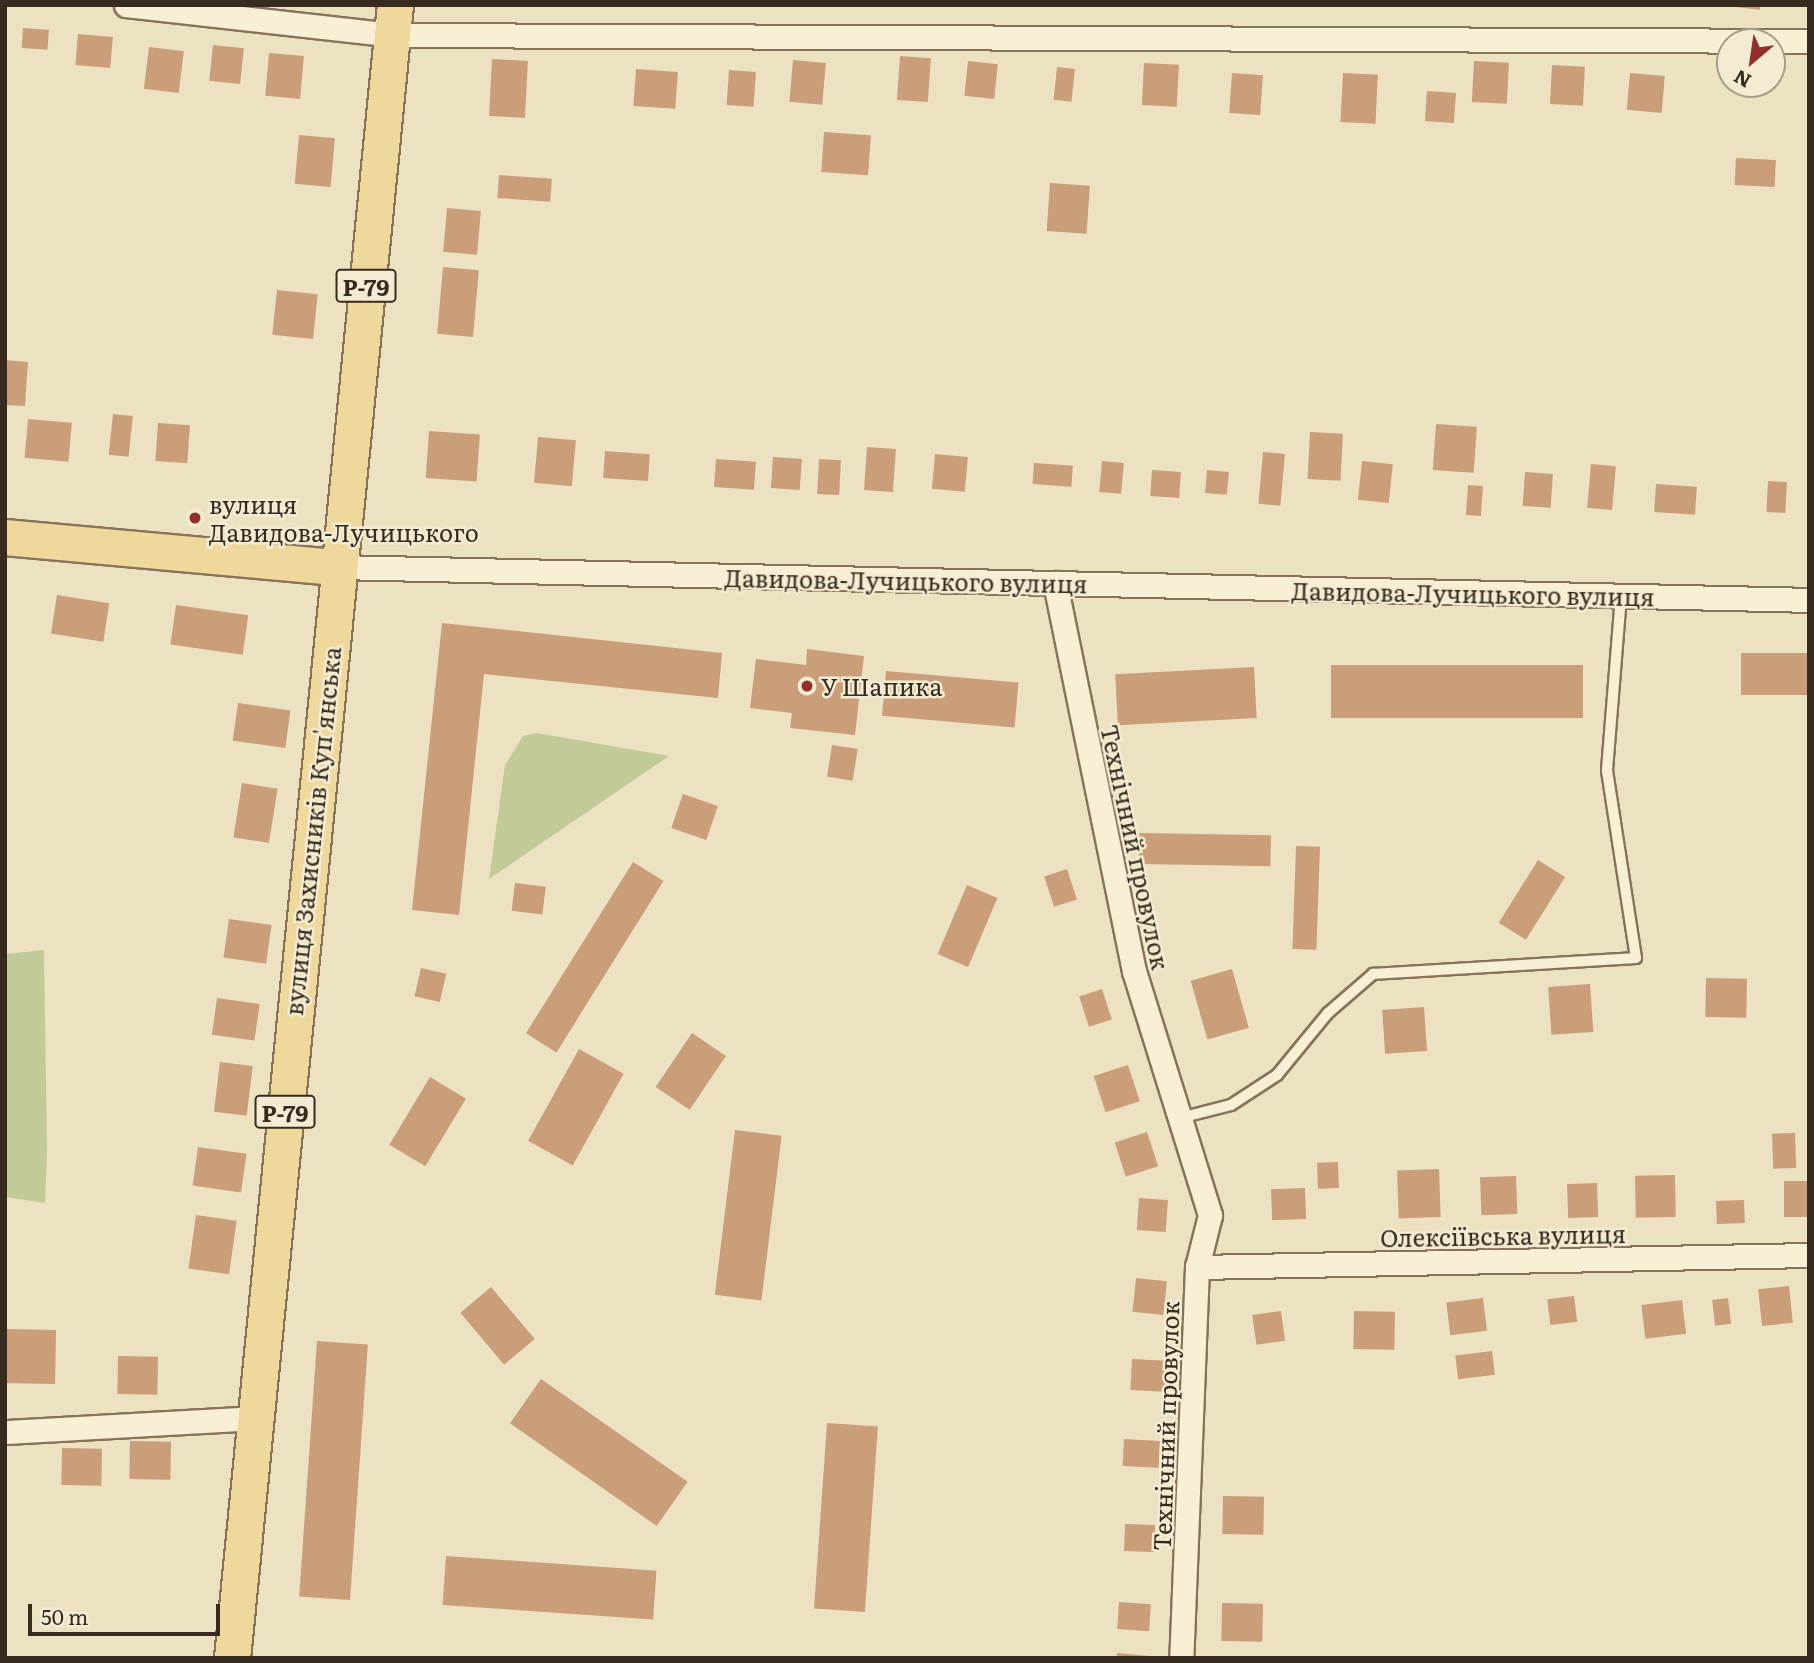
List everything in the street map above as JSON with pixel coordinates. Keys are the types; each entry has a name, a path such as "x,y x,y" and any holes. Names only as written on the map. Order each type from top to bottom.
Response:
{"main road":[{"name":"вулиця Захисників Куп'янська","path":"232,1658 337,567 393,20"},
{"name":"Давидова-Лучицького вулиця","path":"5,537 337,567"}],"street":[{"path":"126,5 393,20 1809,41"},
{"name":"Давидова-Лучицького вулиця","path":"337,567 1809,600"},
{"name":"Технічний провулок","path":"1055,583 1134,971 1210,1215 1197,1267 1181,1658"},
{"name":"Олексіївська вулиця","path":"1197,1267 1809,1255"},
{"path":"5,1432 255,1418"}],"lane":[{"path":"1180,1118 1231,1105 1277,1075 1328,1013 1373,974 1636,958 1607,770 1621,596"}],"green space":[{"path":"537,733 669,756 489,879 505,765 523,736"},
{"path":"44,950 47,1151 45,1203 5,1197 5,954"}],"building":[{"path":"1720,5 1760,5 1760,10"},
{"path":"23,28 49,30 48,50 22,48"},
{"path":"78,34 113,37 110,68 75,65"},
{"path":"213,45 244,48 240,84 209,81"},
{"path":"149,47 184,51 179,93 144,89"},
{"path":"269,53 304,56 300,99 265,96"},
{"path":"900,56 931,58 928,102 897,100"},
{"path":"492,59 528,61 525,118 489,116"},
{"path":"793,60 826,63 822,105 789,102"},
{"path":"968,61 998,64 994,99 964,96"},
{"path":"1474,61 1509,63 1507,104 1472,102"},
{"path":"1144,63 1179,65 1177,107 1142,105"},
{"path":"1552,65 1585,67 1583,106 1550,104"},
{"path":"1057,67 1075,69 1071,102 1054,100"},
{"path":"636,69 678,72 675,109 633,106"},
{"path":"729,70 756,72 753,107 727,105"},
{"path":"1232,73 1263,75 1260,115 1229,113"},
{"path":"1343,73 1378,75 1375,124 1340,122"},
{"path":"1630,73 1665,76 1662,113 1627,110"},
{"path":"1427,91 1456,93 1454,123 1425,121"},
{"path":"824,132 871,135 868,175 821,172"},
{"path":"299,135 335,138 331,187 295,184"},
{"path":"1736,158 1776,160 1775,187 1735,185"},
{"path":"499,175 552,179 550,202 497,198"},
{"path":"1050,183 1090,186 1087,234 1047,231"},
{"path":"447,208 481,211 477,255 443,252"},
{"path":"443,267 479,270 473,337 437,334"},
{"path":"277,290 318,294 313,339 272,335"},
{"path":"5,360 28,362 25,406 5,405"},
{"path":"113,414 133,416 129,457 109,455"},
{"path":"28,419 72,423 68,462 25,458"},
{"path":"158,423 190,425 187,463 155,461"},
{"path":"1436,424 1477,427 1474,473 1433,470"},
{"path":"429,431 480,435 477,481 426,478"},
{"path":"1310,432 1343,434 1340,481 1308,479"},
{"path":"538,437 576,440 572,486 534,483"},
{"path":"867,447 896,449 893,492 864,490"},
{"path":"605,451 650,454 648,481 603,478"},
{"path":"1263,452 1285,454 1280,506 1258,504"},
{"path":"935,454 968,457 965,492 932,489"},
{"path":"773,457 802,459 800,490 771,488"},
{"path":"716,459 756,462 754,490 714,487"},
{"path":"819,459 841,460 839,495 817,494"},
{"path":"1102,461 1124,463 1121,494 1099,492"},
{"path":"1362,461 1393,464 1389,503 1358,500"},
{"path":"1034,463 1073,466 1071,487 1033,484"},
{"path":"1591,464 1616,466 1612,510 1587,508"},
{"path":"1152,470 1181,472 1179,498 1150,496"},
{"path":"1207,470 1229,472 1227,495 1205,493"},
{"path":"1525,472 1553,474 1551,508 1523,506"},
{"path":"1768,481 1787,482 1785,513 1766,512"},
{"path":"1656,484 1697,487 1695,515 1654,512"},
{"path":"1468,485 1483,486 1481,516 1466,515"},
{"path":"57,595 109,603 103,642 51,634"},
{"path":"176,605 248,615 243,655 170,645"},
{"path":"442,623 722,653 718,698 484,674 459,915 412,910"},
{"name":"У Шапика","path":"807,649 864,656 855,735 790,728 792,713 750,708 756,659 806,665"},
{"path":"1741,653 1809,653 1809,695 1741,695"},
{"path":"1331,665 1583,665 1583,718 1331,718"},
{"path":"1254,667 1257,718 1118,725 1115,674"},
{"path":"886,671 1018,683 1015,727 882,716"},
{"path":"238,703 290,710 285,748 233,741"},
{"path":"832,745 858,749 853,781 827,777"},
{"path":"242,783 278,789 269,843 233,837"},
{"path":"683,794 718,806 706,840 671,828"},
{"path":"1139,833 1271,835 1270,866 1138,864"},
{"path":"1296,846 1320,847 1316,950 1292,949"},
{"path":"1538,860 1565,877 1526,940 1499,923"},
{"path":"633,862 664,881 556,1052 526,1033"},
{"path":"1067,869 1077,899 1054,907 1044,876"},
{"path":"515,883 546,887 542,915 512,911"},
{"path":"967,885 997,898 968,967 938,954"},
{"path":"229,919 272,925 266,964 224,958"},
{"path":"421,968 446,974 440,1002 414,996"},
{"path":"1232,969 1249,1028 1207,1039 1191,981"},
{"path":"1706,978 1747,979 1746,1018 1705,1017"},
{"path":"1590,984 1593,1032 1551,1035 1548,987"},
{"path":"1102,989 1112,1019 1089,1027 1079,996"},
{"path":"217,998 260,1004 254,1041 212,1035"},
{"path":"1424,1007 1427,1051 1385,1054 1382,1010"},
{"path":"692,1033 726,1056 690,1110 656,1087"},
{"path":"579,1049 624,1074 573,1166 528,1141"},
{"path":"220,1062 253,1066 247,1116 214,1112"},
{"path":"1128,1065 1140,1101 1106,1112 1094,1076"},
{"path":"430,1077 466,1099 425,1166 389,1145"},
{"path":"735,1130 782,1136 761,1300 715,1295"},
{"path":"1147,1132 1158,1166 1126,1177 1115,1143"},
{"path":"1795,1133 1796,1168 1773,1169 1772,1134"},
{"path":"198,1147 247,1154 241,1192 193,1186"},
{"path":"1338,1162 1339,1188 1318,1189 1317,1163"},
{"path":"1439,1169 1441,1217 1399,1218 1397,1170"},
{"path":"1675,1175 1676,1217 1636,1218 1635,1176"},
{"path":"1516,1176 1517,1214 1481,1215 1480,1177"},
{"path":"1784,1181 1809,1181 1809,1217 1784,1217"},
{"path":"1597,1183 1598,1217 1568,1218 1567,1184"},
{"path":"1305,1188 1306,1219 1272,1220 1271,1189"},
{"path":"1139,1198 1168,1200 1166,1232 1137,1230"},
{"path":"1744,1200 1745,1223 1717,1224 1716,1201"},
{"path":"196,1215 237,1221 229,1274 188,1268"},
{"path":"1136,1278 1167,1281 1163,1315 1132,1312"},
{"path":"1789,1286 1793,1323 1762,1326 1758,1289"},
{"path":"491,1287 535,1339 504,1365 460,1313"},
{"path":"1574,1296 1577,1322 1550,1325 1547,1299"},
{"path":"1483,1298 1487,1331 1450,1335 1446,1303"},
{"path":"1728,1298 1731,1324 1715,1326 1712,1300"},
{"path":"1682,1300 1686,1334 1645,1339 1641,1305"},
{"path":"1281,1311 1285,1341 1256,1345 1252,1315"},
{"path":"1354,1311 1395,1312 1394,1350 1353,1349"},
{"path":"5,1329 56,1330 55,1384 5,1383"},
{"path":"317,1341 368,1345 350,1600 299,1596"},
{"path":"1492,1351 1495,1375 1458,1379 1455,1356"},
{"path":"118,1356 158,1357 157,1395 117,1394"},
{"path":"1132,1359 1167,1361 1165,1392 1130,1390"},
{"path":"541,1379 688,1482 657,1526 510,1423"},
{"path":"827,1423 878,1427 865,1612 814,1609"},
{"path":"1124,1439 1160,1441 1159,1468 1123,1466"},
{"path":"130,1441 171,1442 170,1480 129,1479"},
{"path":"62,1448 102,1449 101,1486 61,1485"},
{"path":"1223,1496 1264,1497 1263,1535 1222,1534"},
{"path":"1125,1524 1155,1525 1154,1552 1124,1551"},
{"path":"446,1556 656,1571 653,1620 443,1605"},
{"path":"1119,1602 1151,1604 1149,1631 1117,1629"},
{"path":"1222,1603 1263,1604 1262,1642 1221,1641"},
{"path":"1117,1653 1150,1656 1150,1658 1117,1658"}],"place":[{"name":"вулиця Давидова-Лучицького","path":"195,518"},
{"name":"У Шапика","path":"807,686"}]}
